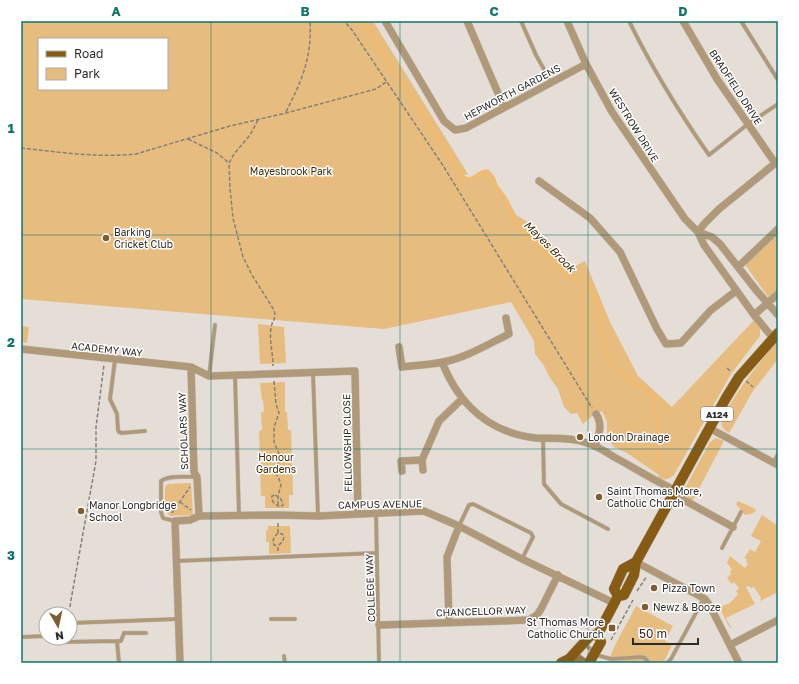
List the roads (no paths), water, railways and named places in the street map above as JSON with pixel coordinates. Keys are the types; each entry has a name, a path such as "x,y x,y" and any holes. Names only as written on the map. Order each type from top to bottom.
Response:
{"main road":[{"name":"A124","path":"589,663 601,642 598,634 616,599 624,595 634,575 636,562 709,428 739,377 775,335"},
{"path":"564,662 590,636 598,634"},
{"path":"564,662 579,660 583,663"}],"street":[{"name":"HEPWORTH GARDENS","path":"386,21 444,120 455,130 466,128 586,64"},
{"path":"466,21 504,107"},
{"name":"WESTROW DRIVE","path":"567,21 586,64 612,112 642,158 685,219 698,232 704,246 754,315 775,335"},
{"name":"BRADFIELD DRIVE","path":"683,21 718,79 776,162"},
{"path":"698,232 719,209 776,162"},
{"path":"539,180 590,218 620,252 657,329 666,344 681,343 711,310 736,291"},
{"path":"738,267 778,229"},
{"name":"WESTROW DRIVE","path":"698,232 712,237 720,244 767,304 778,315"},
{"path":"754,315 778,294"},
{"path":"399,347 402,367 442,362 478,350 509,334 506,318"},
{"name":"ACADEMY WAY","path":"21,349 191,367"},
{"path":"442,362 462,399 482,417 502,429 525,436 574,440 595,446 733,527"},
{"path":"191,367 209,376 313,373"},
{"name":"SCHOLARS WAY","path":"191,367 194,472 197,477 199,516"},
{"name":"FELLOWSHIP CLOSE","path":"313,373 355,371 358,514"},
{"path":"423,470 422,460 439,421 462,399"},
{"path":"595,446 598,440 600,424 596,414"},
{"path":"709,428 776,464"},
{"path":"402,471 401,461 422,460"},
{"name":"CAMPUS AVENUE","path":"175,521 190,520 199,516 318,516 424,512 459,526 522,559 616,599"},
{"path":"175,521 180,663"},
{"path":"450,622 447,557 459,526"},
{"path":"636,562 704,598 710,606 739,663"},
{"name":"CHANCELLOR WAY","path":"379,625 529,620 537,615 541,609 558,575"},
{"path":"730,645 778,620"}],"lane":[{"path":"521,21 533,50 551,82"},
{"path":"629,21 662,84 709,155 748,124 778,104"},
{"path":"741,21 778,80"},
{"path":"209,376 215,325"},
{"path":"115,360 110,399 118,418 118,430 119,432 145,431"},
{"path":"313,373 318,516"},
{"path":"235,375 239,516"},
{"path":"543,438 544,484 561,504 608,529"},
{"path":"776,464 778,454"},
{"path":"175,521 163,518 160,512 161,482 164,479 170,478 197,477"},
{"path":"459,526 468,505 473,504 532,533 533,537 522,559"},
{"path":"722,548 741,512"},
{"name":"COLLEGE WAY","path":"376,513 380,663"},
{"path":"176,561 377,553"},
{"path":"667,663 671,659 704,598"},
{"path":"78,623 178,619"},
{"path":"272,619 295,619"},
{"path":"78,642 121,641 124,633 146,633"},
{"path":"21,637 38,636"},
{"path":"117,641 119,663"},
{"path":"583,643 600,656 611,659 645,658 649,663"},
{"path":"284,656 285,663"}],"waterway":[{"name":"Mayes Brook","path":"362,21 462,176 470,178 481,172 488,171 494,178 496,185 505,198 513,219 518,227 561,266 570,279 580,279 588,284 600,311 603,344 606,354 613,365 623,375 653,397 657,423 657,463 661,467"}],"place":[{"name":"Barking Cricket Club","path":"106,238"},
{"name":"London Drainage","path":"580,437"},
{"name":"Saint Thomas More, Catholic Church","path":"599,497"},
{"name":"Manor Longbridge School","path":"81,511"},
{"name":"Pizza Town","path":"654,588"},
{"name":"Newz & Booze","path":"645,607"},
{"name":"St Thomas More Catholic Church","path":"612,628"}],"park label":[{"name":"Mayesbrook Park","path":"291,171"},
{"name":"Honour Gardens","path":"276,462"}]}
